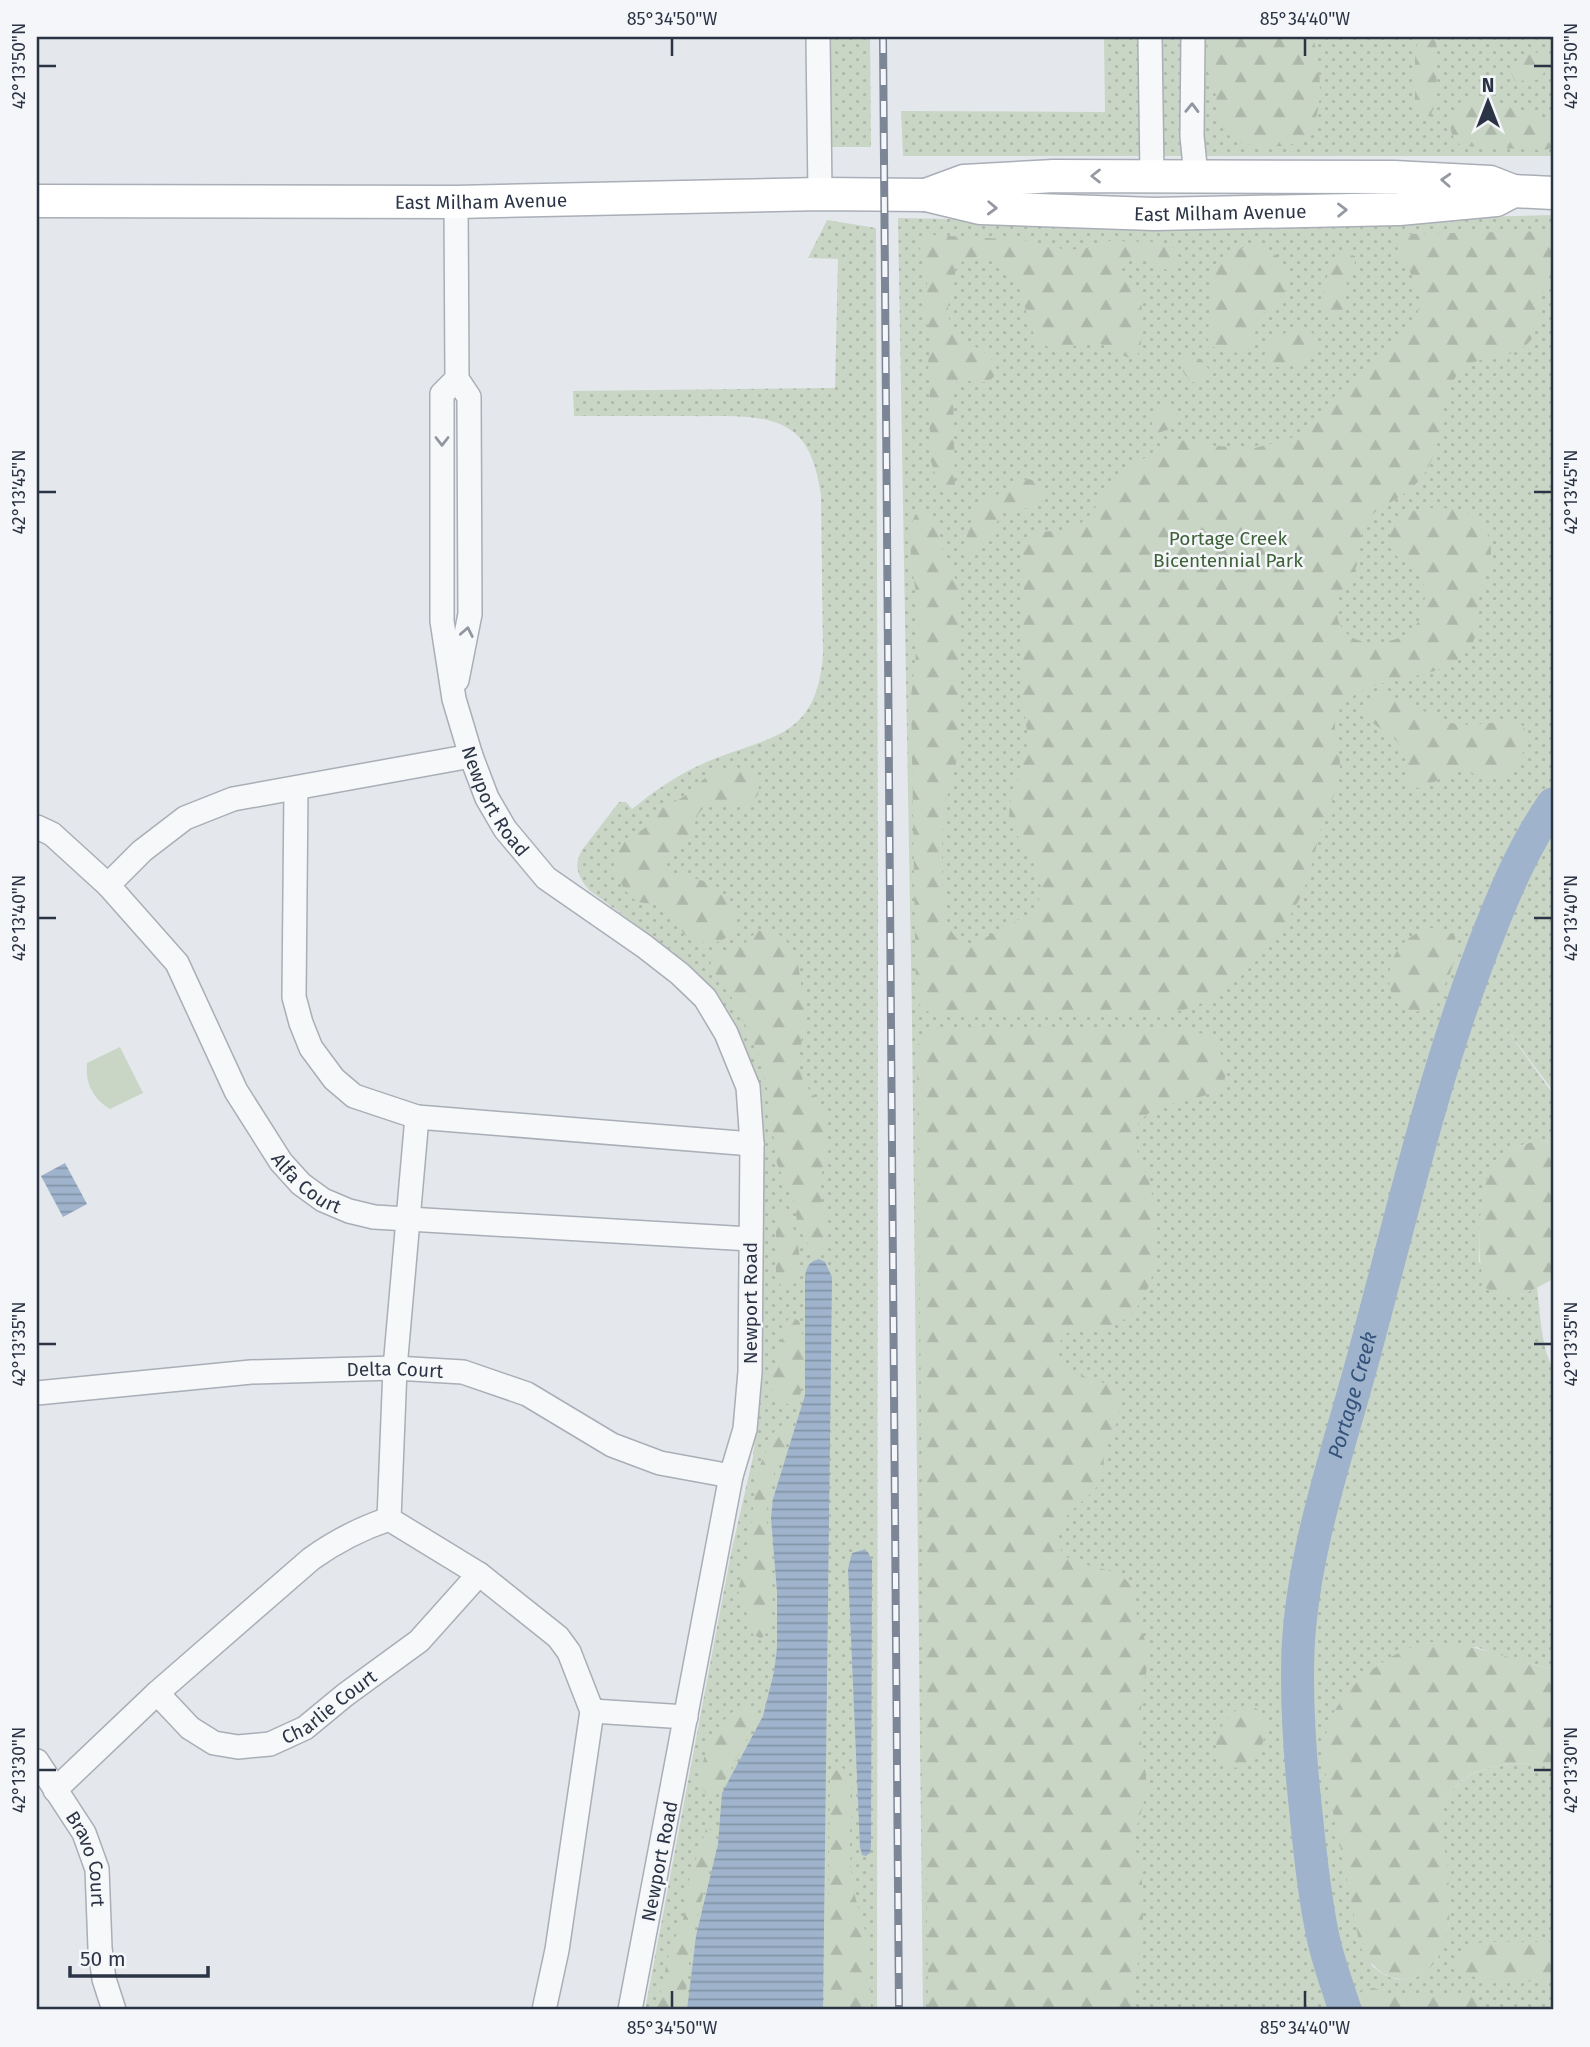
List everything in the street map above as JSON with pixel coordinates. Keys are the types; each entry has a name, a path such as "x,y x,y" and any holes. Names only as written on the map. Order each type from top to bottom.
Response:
{"street":[{"path":"818,37 820,194"},
{"path":"1150,37 1153,176"},
{"path":"1193,37 1192,136 1196,176"},
{"name":"East Milham Avenue","path":"926,195 964,181 1055,176 1394,177 1490,182 1513,191 1553,193"},
{"name":"East Milham Avenue","path":"37,201 456,202 820,194 926,195 980,208 1154,214 1399,209 1496,200 1513,191"},
{"name":"Newport Road","path":"456,202 457,380 469,397 470,614 454,699 471,756 487,798 505,829 545,878 644,946 705,998 726,1033 748,1087 752,1144 751,1318 745,1429 731,1476 630,2010"},
{"path":"108,885 142,852 185,818 233,799 471,756"},
{"path":"296,788 294,996 311,1048 334,1079 354,1096 417,1117 752,1144"},
{"name":"Alfa Court","path":"37,827 52,834 108,885 177,963 236,1091 281,1163 301,1184 323,1200 349,1211 374,1217 750,1239"},
{"path":"389,1519 395,1368 417,1117"},
{"name":"Delta Court","path":"37,1393 103,1384 251,1372 395,1368 463,1372 527,1394 612,1445 660,1463 731,1476"},
{"path":"389,1519 479,1574 558,1637 569,1652 592,1712 557,1950 544,2010"},
{"path":"55,1790 157,1693 310,1559 338,1540 389,1519"},
{"name":"Charlie Court","path":"157,1693 190,1728 214,1743 238,1747 270,1744 305,1728 419,1641 479,1574"},
{"path":"592,1712 686,1717"},
{"name":"Bravo Court","path":"37,1761 84,1833 97,1869 100,1948 104,1979 114,2010"}],"green space":[{"path":"830,37 870,37 871,147 832,147"},
{"path":"1104,37 1553,37 1553,156 903,156 901,111 1105,112"},
{"path":"1209,37 1313,37 1318,62 1319,105 1310,130 1302,139 1288,145 1261,146 1242,143 1230,137 1219,117 1214,88 1205,64"},
{"path":"1430,37 1437,47 1436,104 1430,116 1425,116 1419,115 1415,110 1415,50 1420,38"},
{"path":"1533,51 1545,56 1547,70 1537,80 1515,81 1511,73 1514,65 1522,56"},
{"path":"1467,98 1477,98 1553,120 1553,148 1543,150 1462,146 1452,135 1450,128 1452,114"},
{"name":"Portage Creek Bicentennial Park","path":"1553,215 1553,1091 1503,1024 1553,1094 1553,1142 1529,1143 1510,1150 1497,1163 1483,1198 1479,1262 1521,1295 1537,1287 1543,1340 1553,1367 1553,1669 1502,1657 1477,1647 1381,1663 1354,1686 1334,1712 1326,1736 1372,1966 1387,1976 1398,1979 1410,1979 1428,1970 1439,1955 1446,1936 1449,1906 1442,1819 1450,1793 1471,1775 1484,1769 1511,1764 1553,1763 1553,2010 923,2010 912,1021 898,218 1223,224"},
{"path":"827,220 876,228 877,2010 645,2010 731,1553 753,1457 762,1370 763,1139 714,995 695,972 670,950 589,890 582,881 577,866 582,850 619,802 626,802 632,809 688,771 772,738 801,718 812,702 819,682 823,654 821,495 815,466 807,447 784,426 737,416 574,416 573,391 835,388 838,259 808,258"},
{"path":"1553,231 1553,264 1531,339 1518,351 1476,361 1460,371 1448,393 1438,443 1429,466 1413,487 1378,510 1367,521 1358,562 1338,600 1337,615 1342,628 1351,637 1363,642 1377,643 1404,635 1414,627 1421,616 1425,595 1422,580 1417,573 1392,549 1390,538 1393,526 1411,511 1442,508 1463,512 1480,522 1486,530 1491,550 1480,593 1478,624 1473,642 1461,657 1445,667 1370,687 1354,695 1341,708 1335,722 1340,764 1337,785 1322,824 1303,892 1270,945 1232,984 1202,1003 1172,1013 1125,1017 943,1016 925,1010 916,994 911,697 920,619 911,561 910,528 915,515 926,513 935,520 942,548 961,594 958,750 944,813 943,884 945,912 951,930 959,940 972,945 1029,914 1038,903 1042,890 1033,862 1010,823 1009,815 1011,798 1022,768 1028,739 1022,695 1024,541 1039,532 1066,530 1077,526 1133,466 1168,442 1187,440 1216,446 1255,448 1289,439 1302,432 1339,391 1400,341 1416,319 1421,300 1419,290 1397,246 1402,237 1408,234"},
{"path":"933,235 1024,240 1067,250 1087,248 1106,241 1162,242 1176,249 1180,262 1172,271 1134,257 1123,265 1125,276 1137,288 1142,312 1139,351 1137,356 1130,358 1095,343 1056,349 1043,344 1035,336 1009,268 998,260 982,257 968,259 957,266 948,306 950,321 962,338 988,355 997,372 985,382 959,380 953,386 955,487 950,496 940,490 929,455 928,362 931,339 925,315 927,283 920,247 923,239"},
{"path":"1258,245 1273,253 1284,267 1287,285 1285,294 1278,304 1258,318 1255,334 1246,349 1234,353 1223,352 1213,346 1206,335 1212,311 1213,271 1228,254"},
{"path":"1345,253 1355,256 1355,263 1347,282 1344,309 1333,317 1323,304 1324,285 1333,265"},
{"path":"1306,328 1314,335 1314,351 1308,358 1289,367 1269,364 1264,356 1270,345 1283,334"},
{"path":"1192,356 1207,366 1209,376 1202,383 1191,382 1183,372 1184,360"},
{"path":"1164,405 1175,409 1178,419 1173,428 1158,433 1152,429 1152,421"},
{"path":"1029,479 1043,489 1043,502 1037,506 1004,513 979,553 969,554 966,541 978,506 1022,480"},
{"path":"1380,695 1399,699 1454,724 1518,723 1525,728 1525,747 1515,766 1504,775 1490,778 1461,772 1448,775 1425,787 1412,787 1400,745 1362,712 1365,702"},
{"path":"732,767 753,774 758,783 758,795 743,805 718,804 706,807 697,816 688,841 670,853 665,862 665,869 671,873 707,882 715,887 730,904 734,914 731,932 716,942 705,943 687,937 666,908 658,904 638,902 629,895 620,882 614,858 620,844 647,826 659,810 683,797 709,775"},
{"path":"764,928 781,936 797,958 806,1015 798,1063 803,1081 825,1117 825,1154 819,1191 827,1223 828,1249 823,1254 813,1252 798,1227 793,1198 777,1164 768,1092 758,1052 728,990 714,972 710,961 715,953 741,947"},
{"path":"1429,928 1441,928 1455,936 1455,956 1443,988 1427,1007 1412,1012 1400,1007 1392,994 1389,976 1394,957 1406,940"},
{"path":"939,1027 1186,1029 1202,1034 1214,1042 1226,1072 1222,1085 1211,1093 1160,1108 1145,1116 1136,1130 1136,1148 1148,1177 1156,1222 1154,1270 1143,1298 1125,1319 1107,1328 1069,1332 1064,1335 1059,1348 1063,1364 1072,1371 1108,1385 1117,1392 1120,1404 1117,1422 1105,1450 1101,1480 1090,1495 1069,1514 1058,1538 1060,1549 1066,1556 1085,1565 1118,1574 1126,1580 1134,1594 1146,1646 1147,1667 1140,1723 1146,1791 1135,1845 1143,1906 1134,2010 928,2010 917,1053 923,1036 929,1030"},
{"path":"120,1047 143,1093 110,1109 91,1090 87,1063"},
{"path":"1533,1142 1553,1142 1553,1279 1520,1295 1504,1296 1486,1288 1480,1262 1484,1193 1492,1168 1500,1158 1515,1148"},
{"path":"779,1206 786,1207 788,1211 799,1249 799,1269 792,1287 781,1286 776,1277 776,1212"},
{"path":"792,1317 799,1321 801,1327 804,1365 798,1402 790,1405 775,1394 772,1380 784,1326"},
{"path":"783,1424 791,1427 791,1432 768,1496 767,1521 773,1600 769,1631 761,1638 753,1635 750,1619 740,1602 738,1590 750,1549 759,1468 774,1432"},
{"path":"1428,1642 1476,1648 1553,1669 1553,1763 1511,1764 1483,1769 1460,1783 1450,1793 1443,1816 1450,1908 1445,1941 1439,1956 1429,1969 1417,1977 1399,1979 1379,1970 1360,1947 1327,1784 1326,1736 1339,1703 1364,1676 1395,1655"},
{"path":"1247,1706 1257,1709 1263,1717 1264,1740 1252,1761 1242,1767 1231,1767 1217,1755 1218,1735 1229,1717"},
{"path":"741,1707 752,1711 755,1723 719,1792 711,1798 704,1790 701,1779 702,1765 722,1722"},
{"path":"840,1767 846,1771 852,1789 851,1868 854,1892 868,1943 871,2010 827,2010 830,1781 832,1774"},
{"path":"706,1829 713,1830 713,1852 693,1933 684,2010 657,2010 669,1952 683,1920 689,1880"},
{"path":"1483,1942 1553,1942 1553,1982 1487,1979 1463,1973 1457,1968 1459,1958 1469,1948"},
{"path":"1374,1988 1401,1997 1446,1993 1468,1995 1484,2010 1357,2010 1356,2001 1359,1994"}],"water":[{"path":"65,1163 87,1204 63,1217 41,1176"},
{"path":"819,1259 825,1262 832,1277 823,2010 687,2010 696,1936 718,1844 722,1793 763,1716 774,1672 777,1592 771,1518 773,1499 805,1395 805,1276 809,1265"},
{"path":"863,1550 868,1552 872,1561 871,1846 870,1853 866,1856 862,1855 860,1847 848,1569 852,1553"}],"waterway":[{"name":"Portage Creek","path":"1345,2010 1319,1917 1302,1772 1298,1650 1307,1572 1325,1495 1420,1143 1450,1043 1506,890 1532,837 1553,804"}],"railway":[{"path":"883,37 899,2010"}]}
